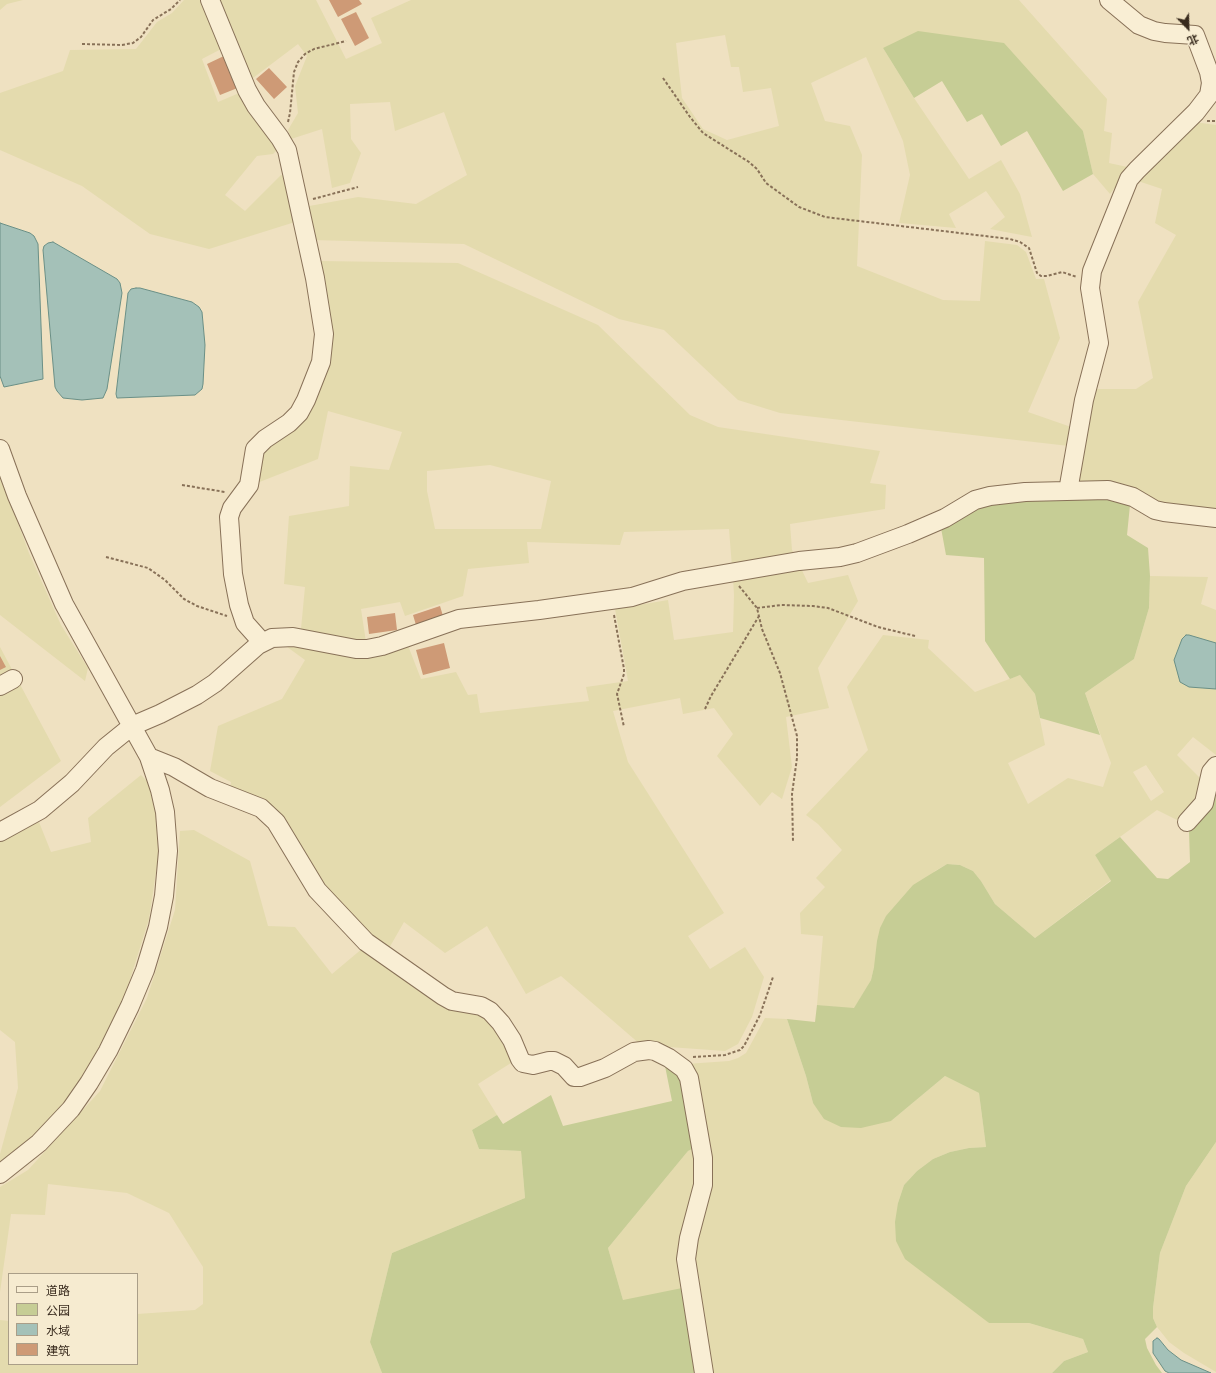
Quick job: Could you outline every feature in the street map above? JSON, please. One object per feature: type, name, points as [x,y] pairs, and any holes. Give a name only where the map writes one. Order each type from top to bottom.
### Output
[{"type":"street","points":[[210,0],[256,106],[287,150],[316,278],[324,334],[321,362],[306,400],[299,413],[289,423],[265,439],[255,449],[249,485],[232,508],[229,517],[233,574],[239,604],[245,623],[262,642]]},
{"type":"street","points":[[1068,491],[1084,400],[1099,343],[1090,288],[1092,271],[1129,179],[1196,112],[1208,94],[1211,83],[1209,72],[1195,35],[1165,33],[1154,31],[1139,25],[1109,0]]},
{"type":"street","points":[[0,449],[41,555],[64,604],[149,757],[160,790],[165,812],[168,851],[164,896],[158,927],[145,970],[120,1028],[86,1088],[71,1109],[39,1143],[0,1174]]},
{"type":"street","points":[[0,832],[40,810],[72,783],[106,747],[132,726],[160,714],[197,695],[215,683],[262,642],[272,638],[293,637],[367,650],[459,619],[632,597],[683,582],[799,561],[840,557],[857,553],[908,534],[945,518],[975,500],[990,496],[1025,492],[1108,490],[1133,497],[1155,510],[1216,518]]},
{"type":"street","points":[[149,757],[174,767],[210,788],[261,808],[276,822],[317,890],[366,942],[443,996],[452,1001],[481,1006],[490,1011],[500,1022],[512,1040],[523,1063],[533,1065],[554,1061],[564,1066],[574,1077],[580,1077],[605,1068],[634,1052],[650,1050],[669,1058],[684,1068],[689,1078],[703,1158],[703,1185],[689,1238],[686,1259],[704,1373]]},
{"type":"street","points":[[1187,822],[1204,803],[1211,772],[1216,766]]},
{"type":"path","points":[[82,44],[122,45],[133,43],[142,37],[153,20],[171,9],[180,0]]},
{"type":"path","points":[[280,138],[286,128],[290,113],[294,72],[298,62],[305,54],[314,49],[346,40]]},
{"type":"path","points":[[663,78],[690,117],[704,134],[749,162],[757,169],[766,183],[799,207],[825,217],[999,237],[1020,242],[1028,248],[1037,273],[1042,276],[1047,276],[1062,272],[1068,273],[1077,276],[1090,288]]},
{"type":"path","points":[[298,203],[333,195],[358,187]]},
{"type":"path","points":[[182,485],[242,494]]},
{"type":"path","points":[[106,556],[148,568],[165,580],[184,598],[198,606],[245,623]]},
{"type":"path","points":[[727,574],[757,608],[762,630],[780,673],[797,736],[797,758],[792,794],[793,842]]},
{"type":"path","points":[[611,600],[624,668],[624,674],[617,694],[624,727]]},
{"type":"path","points":[[757,608],[781,605],[828,608],[878,627],[915,636]]},
{"type":"path","points":[[705,709],[711,696],[759,616]]},
{"type":"path","points":[[669,1058],[725,1055],[740,1050],[744,1046],[760,1015],[773,977]]},
{"type":"shaded area","points":[[0,0],[23,0],[7,4],[0,10]]},
{"type":"shaded area","points":[[184,0],[204,0],[225,47],[202,59],[218,102],[244,91],[279,148],[273,154],[257,156],[225,195],[245,211],[281,175],[289,178],[295,222],[209,249],[150,234],[82,186],[0,150],[0,93],[63,71],[70,50],[136,49],[157,22],[172,13]]},
{"type":"shaded area","points":[[216,0],[316,0],[346,59],[382,43],[371,18],[411,0],[1019,0],[1107,99],[1104,131],[1112,133],[1109,163],[1132,168],[1110,194],[1093,174],[1083,131],[883,48],[914,98],[969,179],[1001,160],[1020,194],[1032,237],[990,229],[1005,217],[986,191],[949,214],[956,228],[899,223],[910,175],[903,141],[866,57],[811,83],[825,121],[850,126],[862,155],[857,266],[943,300],[980,301],[985,241],[1017,245],[1026,252],[1036,279],[1044,279],[1060,338],[1028,412],[1074,428],[1069,446],[780,413],[738,400],[664,330],[619,319],[464,244],[312,240],[304,207],[358,197],[416,204],[467,175],[444,112],[395,131],[390,102],[350,104],[351,139],[361,153],[350,183],[332,188],[322,129],[291,139],[288,130],[298,113],[295,86],[307,56],[298,44],[249,81]],"holes":[[[725,35],[731,67],[739,67],[743,92],[771,88],[779,126],[727,140],[703,129],[682,98],[676,43]]]},
{"type":"shaded area","points":[[1194,122],[1216,125],[1216,510],[1170,505],[1074,483],[1095,389],[1136,389],[1153,378],[1138,302],[1176,235],[1155,223],[1162,189],[1135,180]]},
{"type":"shaded area","points":[[319,261],[458,263],[598,325],[690,415],[718,427],[880,451],[870,483],[886,485],[885,509],[790,524],[792,550],[795,555],[732,567],[729,529],[624,532],[620,545],[527,542],[529,563],[468,569],[463,596],[405,616],[400,602],[361,609],[366,642],[338,641],[301,629],[305,587],[284,584],[289,516],[349,506],[350,466],[389,470],[402,432],[328,411],[318,459],[257,483],[257,452],[326,370]],"holes":[[[490,465],[551,481],[541,529],[435,529],[427,491],[427,471]]]},
{"type":"shaded area","points":[[0,474],[29,553],[61,625],[88,668],[85,681],[0,615]]},
{"type":"shaded area","points":[[799,564],[808,583],[848,575],[858,601],[818,668],[829,708],[786,717],[792,767],[782,799],[772,792],[760,806],[717,756],[733,734],[714,708],[683,714],[680,698],[613,711],[628,762],[724,913],[688,936],[710,969],[745,947],[764,977],[752,1017],[738,1044],[725,1051],[641,1045],[561,976],[526,994],[487,926],[445,953],[404,922],[388,950],[370,940],[325,893],[284,828],[230,790],[231,782],[210,771],[218,726],[282,699],[305,660],[283,644],[407,643],[421,679],[456,672],[468,695],[477,694],[480,713],[589,701],[586,687],[628,681],[615,609],[668,600],[674,640],[733,632],[733,578]]},
{"type":"shaded area","points":[[1150,576],[1208,577],[1201,604],[1216,610],[1216,755],[1193,737],[1177,755],[1202,780],[1194,804],[1179,821],[1157,810],[1095,855],[1111,880],[1035,938],[995,904],[973,871],[960,865],[947,864],[935,871],[874,967],[871,980],[854,1009],[817,1005],[823,936],[801,934],[800,913],[825,887],[816,878],[842,850],[818,824],[806,815],[868,750],[847,687],[883,635],[929,640],[928,648],[975,692],[1020,675],[1035,694],[1045,745],[1008,763],[1028,804],[1068,778],[1103,787],[1111,763],[1085,693],[1134,659],[1149,608]],"holes":[[[1146,765],[1164,792],[1151,801],[1133,772]]]},
{"type":"shaded area","points":[[0,647],[61,761],[0,807]]},
{"type":"shaded area","points":[[141,775],[149,783],[158,826],[159,852],[149,919],[124,999],[96,1062],[48,1124],[0,1164],[0,1154],[18,1088],[15,1042],[0,1030],[0,836],[39,822],[51,852],[91,842],[88,818]]},
{"type":"shaded area","points":[[194,830],[250,861],[268,926],[295,927],[332,974],[363,948],[439,1004],[473,1010],[487,1015],[514,1061],[478,1084],[497,1115],[472,1130],[479,1149],[521,1151],[525,1198],[392,1253],[370,1342],[382,1373],[0,1373],[0,1320],[8,1321],[8,1365],[138,1365],[138,1314],[195,1310],[203,1304],[203,1267],[169,1213],[127,1193],[48,1184],[45,1215],[11,1214],[0,1292],[0,1187],[28,1170],[100,1091],[147,998],[175,910],[180,831]]},
{"type":"shaded area","points":[[765,1018],[787,1019],[806,1076],[813,1103],[891,1121],[945,1076],[979,1093],[986,1147],[969,1148],[950,1152],[933,1159],[917,1171],[904,1185],[898,1203],[989,1323],[1029,1323],[1083,1339],[1088,1352],[1064,1361],[1052,1373],[712,1373],[623,1300],[608,1248],[688,1151],[702,1143],[686,1064],[729,1061],[738,1058],[746,1053]]},
{"type":"shaded area","points":[[1216,1142],[1216,1372],[1184,1353],[1169,1342],[1157,1327],[1153,1318],[1153,1308],[1160,1253],[1186,1186]]},
{"type":"green space","points":[[918,31],[1004,43],[1083,131],[1093,174],[1063,191],[1027,131],[1001,146],[982,114],[967,122],[942,81],[914,98],[883,48]]},
{"type":"green space","points":[[1097,495],[1130,505],[1127,535],[1148,548],[1150,576],[1149,608],[1134,659],[1085,693],[1100,735],[1040,718],[1035,694],[1020,675],[1010,679],[985,641],[984,558],[946,555],[941,528],[963,514],[996,501]]},
{"type":"green space","points":[[1216,789],[1216,1142],[1186,1186],[1160,1253],[1153,1308],[1153,1318],[1157,1327],[1145,1339],[1147,1348],[1162,1373],[1052,1373],[1064,1361],[1088,1352],[1083,1339],[1029,1323],[989,1323],[905,1259],[896,1241],[895,1222],[898,1203],[904,1185],[917,1171],[933,1159],[950,1152],[969,1148],[986,1147],[979,1093],[945,1076],[891,1121],[861,1128],[841,1127],[824,1119],[813,1103],[806,1076],[787,1019],[815,1022],[817,1005],[854,1008],[871,980],[880,928],[886,916],[913,885],[947,864],[960,865],[973,871],[995,904],[1035,938],[1111,881],[1095,855],[1120,837],[1157,878],[1168,879],[1190,862],[1189,831],[1200,820]]},
{"type":"green space","points":[[665,1066],[678,1071],[696,1147],[688,1151],[608,1248],[623,1300],[697,1285],[712,1373],[382,1373],[370,1342],[392,1253],[525,1198],[521,1151],[479,1149],[472,1130],[497,1115],[503,1124],[551,1095],[563,1126],[672,1101]]},
{"type":"water","points":[[0,223],[30,233],[34,236],[38,244],[43,379],[4,387],[0,376]]},
{"type":"water","points":[[53,242],[117,279],[120,283],[122,293],[107,389],[103,398],[82,400],[63,398],[55,387],[43,250],[44,246]]},
{"type":"water","points":[[136,288],[192,302],[199,307],[202,312],[205,345],[203,384],[202,389],[195,395],[117,398],[116,394],[128,293],[131,289]]},
{"type":"water","points":[[1186,635],[1216,643],[1216,689],[1189,687],[1180,682],[1174,660],[1182,639]]},
{"type":"water","points":[[1157,1338],[1168,1350],[1181,1360],[1211,1373],[1169,1373],[1165,1371],[1153,1353],[1153,1341]]},
{"type":"building","points":[[329,0],[359,0],[362,4],[338,17]]},
{"type":"building","points":[[356,12],[369,38],[355,46],[341,19]]},
{"type":"building","points":[[226,55],[240,87],[220,95],[207,64]]},
{"type":"building","points":[[269,68],[287,87],[274,99],[256,79]]},
{"type":"building","points":[[440,606],[443,616],[416,625],[413,615]]},
{"type":"building","points":[[395,613],[397,630],[369,634],[367,617]]},
{"type":"building","points":[[444,643],[450,668],[423,675],[416,650]]},
{"type":"building","points":[[0,656],[6,667],[0,670]]}]
